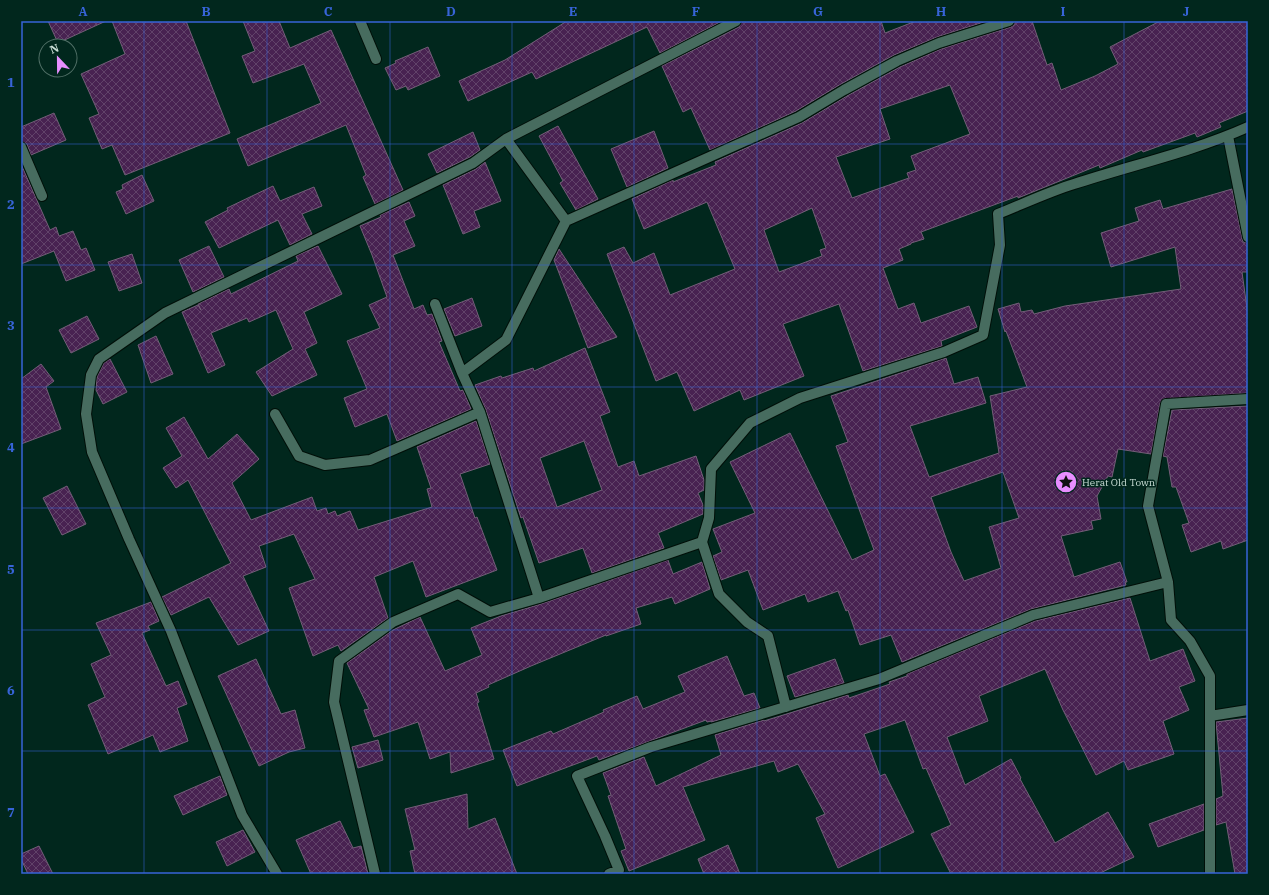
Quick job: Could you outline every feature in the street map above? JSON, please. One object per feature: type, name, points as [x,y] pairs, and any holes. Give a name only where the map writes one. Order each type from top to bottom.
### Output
[{"type":"street","points":[[360,21],[376,59]]},
{"type":"street","points":[[277,874],[242,815],[171,632],[92,452],[86,414],[91,375],[99,359],[165,314],[473,163],[506,139],[736,21]]},
{"type":"street","points":[[462,373],[506,340],[566,221],[799,117],[896,61],[939,43],[1009,21]]},
{"type":"street","points":[[786,707],[768,636],[747,622],[720,594],[702,542],[709,518],[711,469],[750,423],[800,398],[944,352],[982,335],[1000,245],[998,214],[1073,184],[1165,157],[1228,136],[1248,127]]},
{"type":"street","points":[[1228,136],[1248,237]]},
{"type":"street","points":[[506,139],[566,221]]},
{"type":"street","points":[[21,147],[42,196]]},
{"type":"street","points":[[435,304],[462,373],[480,412],[539,598]]},
{"type":"street","points":[[1210,874],[1210,676],[1190,641],[1171,620],[1168,582],[1148,506],[1166,404],[1248,399]]},
{"type":"street","points":[[275,414],[299,456],[325,465],[370,460],[480,412]]},
{"type":"street","points":[[375,874],[334,702],[339,661],[393,622],[458,594],[490,612],[539,598],[702,542]]},
{"type":"street","points":[[609,874],[619,870],[605,836],[576,776],[651,747],[879,679],[1033,615],[1168,582]]},
{"type":"street","points":[[1210,716],[1248,710]]},
{"type":"building","points":[[48,21],[106,21],[69,38],[56,38]]},
{"type":"building","points":[[112,21],[186,21],[230,133],[125,175],[112,145],[102,149],[89,118],[99,114],[81,74],[125,54]]},
{"type":"building","points":[[243,21],[279,21],[290,48],[331,30],[403,190],[375,204],[363,177],[366,175],[346,125],[248,166],[237,139],[321,103],[304,64],[253,83],[242,56],[255,51]]},
{"type":"building","points":[[567,21],[722,21],[660,53],[647,27],[536,79],[532,72],[468,101],[459,81],[505,60]]},
{"type":"building","points":[[742,21],[881,21],[885,33],[916,21],[987,21],[937,37],[894,55],[796,111],[710,150],[691,108],[683,112],[662,66],[739,27]]},
{"type":"building","points":[[1015,21],[1032,21],[1047,65],[1052,63],[1061,90],[1095,76],[1118,64],[1110,47],[1160,21],[1248,21],[1248,111],[1219,123],[1221,127],[1197,137],[1195,133],[1143,152],[1142,150],[1100,168],[1099,165],[1018,198],[1018,196],[921,232],[924,239],[899,249],[903,260],[883,268],[898,309],[914,303],[921,323],[969,306],[977,327],[941,341],[942,346],[863,371],[839,304],[783,324],[804,376],[744,400],[740,390],[694,411],[677,372],[656,381],[607,254],[624,247],[633,263],[654,253],[670,295],[735,269],[707,202],[644,229],[632,199],[673,180],[673,182],[716,165],[715,162],[802,123],[900,67],[941,49],[1014,25]],"holes":[[[950,85],[970,134],[911,156],[916,170],[907,173],[909,178],[852,198],[836,157],[890,139],[880,109]],[[812,208],[826,248],[820,250],[822,256],[779,272],[764,230]]]},
{"type":"building","points":[[428,47],[440,76],[408,90],[406,86],[396,90],[385,68],[396,63],[395,61]]},
{"type":"building","points":[[54,113],[66,140],[31,155],[27,144],[21,141],[21,127]]},
{"type":"building","points":[[558,126],[598,199],[576,210],[560,183],[563,181],[539,136]]},
{"type":"building","points":[[654,131],[668,168],[627,187],[611,149]]},
{"type":"building","points":[[473,132],[480,150],[470,157],[437,173],[428,154]]},
{"type":"building","points":[[485,162],[501,201],[474,211],[480,227],[463,234],[443,185],[476,169]]},
{"type":"building","points":[[21,164],[50,230],[56,227],[59,236],[73,231],[81,250],[86,248],[95,270],[66,281],[54,251],[21,264]]},
{"type":"building","points":[[142,175],[154,201],[126,214],[116,192],[123,189],[122,185]]},
{"type":"building","points":[[273,186],[280,201],[314,187],[322,206],[302,214],[312,234],[290,245],[278,220],[219,248],[205,222],[228,210],[227,208]]},
{"type":"building","points":[[1232,189],[1243,242],[1248,243],[1248,272],[1242,272],[1248,316],[1248,393],[1163,399],[1160,403],[1151,454],[1118,449],[1112,477],[1108,476],[1097,496],[1101,519],[1091,521],[1093,529],[1061,536],[1074,577],[1120,562],[1127,582],[1125,582],[1126,585],[1031,609],[902,662],[891,635],[860,645],[848,610],[846,611],[838,591],[808,602],[805,594],[763,610],[748,570],[721,580],[713,556],[722,552],[713,529],[755,513],[730,462],[790,433],[852,560],[874,550],[836,446],[848,442],[831,396],[946,358],[954,384],[978,377],[986,403],[910,426],[929,477],[999,453],[990,396],[1027,387],[1006,331],[1005,332],[998,309],[1019,303],[1021,312],[1032,310],[1034,314],[1065,306],[1181,289],[1175,247],[1111,267],[1101,233],[1139,221],[1135,208],[1160,200],[1163,209]],"holes":[[[1003,472],[1019,518],[989,527],[1001,568],[964,581],[951,552],[931,497]]]},
{"type":"building","points":[[409,202],[415,216],[404,221],[415,246],[393,255],[414,309],[423,305],[427,315],[432,314],[442,341],[439,342],[460,391],[463,390],[471,409],[397,441],[387,414],[355,427],[344,398],[367,389],[347,341],[380,328],[369,305],[387,297],[360,226]]},
{"type":"building","points":[[209,246],[224,277],[193,292],[179,260]]},
{"type":"building","points":[[318,246],[342,294],[304,312],[317,343],[305,349],[317,375],[272,396],[256,372],[293,349],[276,310],[249,322],[247,318],[211,333],[225,365],[208,373],[182,312],[198,305],[201,310],[198,304],[229,289],[231,294],[298,261],[296,256]]},
{"type":"building","points":[[559,249],[617,337],[588,348],[554,260]]},
{"type":"building","points":[[132,254],[142,283],[119,291],[108,262]]},
{"type":"building","points":[[472,298],[482,326],[455,336],[444,309]]},
{"type":"building","points":[[87,316],[99,339],[71,353],[59,330]]},
{"type":"building","points":[[156,336],[173,374],[151,383],[138,345]]},
{"type":"building","points":[[585,348],[610,412],[600,416],[618,467],[634,461],[639,476],[696,456],[704,480],[704,490],[698,493],[703,505],[703,514],[658,533],[664,548],[592,573],[583,548],[539,563],[523,517],[521,518],[486,410],[475,385],[501,376],[502,378],[533,368],[534,371]],"holes":[[[584,441],[602,490],[557,507],[540,458]]]},
{"type":"building","points":[[110,359],[127,392],[103,404],[96,390],[97,377],[104,363]]},
{"type":"building","points":[[41,364],[54,381],[46,387],[61,429],[21,444],[21,379]]},
{"type":"building","points":[[1248,406],[1248,540],[1223,549],[1221,541],[1191,552],[1182,525],[1189,523],[1176,487],[1172,487],[1167,457],[1163,456],[1172,410]]},
{"type":"building","points":[[184,417],[208,459],[237,434],[259,459],[232,483],[251,520],[312,497],[317,511],[326,508],[328,514],[335,511],[337,516],[350,511],[358,530],[432,507],[427,489],[431,488],[417,447],[476,421],[490,464],[460,474],[475,518],[477,517],[497,570],[426,597],[413,561],[374,577],[388,618],[341,651],[338,645],[313,656],[289,588],[315,579],[294,534],[259,546],[266,567],[243,576],[269,631],[238,645],[209,597],[171,615],[162,597],[231,563],[188,480],[176,488],[163,468],[182,456],[166,428]]},
{"type":"building","points":[[67,486],[86,524],[62,535],[43,498]]},
{"type":"building","points":[[668,560],[673,574],[702,562],[710,589],[675,604],[672,597],[636,608],[641,624],[606,635],[531,666],[488,685],[489,687],[476,693],[479,702],[477,703],[494,759],[451,773],[450,752],[430,759],[418,722],[374,737],[364,710],[369,709],[347,663],[393,630],[420,617],[445,671],[482,655],[471,628],[501,616],[541,604]]},
{"type":"building","points":[[1130,598],[1150,661],[1183,649],[1195,681],[1179,687],[1189,710],[1163,721],[1174,754],[1128,770],[1124,761],[1096,775],[1063,710],[1045,669],[979,696],[988,721],[947,737],[965,785],[1011,759],[1021,778],[1020,779],[1055,843],[1108,812],[1134,857],[1098,874],[951,874],[931,834],[951,825],[926,768],[923,769],[905,720],[864,734],[880,776],[885,774],[914,832],[838,868],[816,818],[825,814],[798,764],[778,772],[774,761],[683,787],[705,840],[629,871],[621,851],[626,849],[608,796],[611,795],[603,773],[644,757],[656,786],[721,755],[715,735],[848,695],[849,698],[890,684],[889,682],[907,676],[907,674],[1035,621]]},
{"type":"building","points":[[151,602],[159,621],[148,626],[150,630],[142,633],[166,686],[178,681],[187,704],[177,708],[188,741],[160,752],[153,735],[108,754],[88,705],[105,697],[91,664],[111,655],[96,623]]},
{"type":"building","points":[[727,656],[744,696],[754,693],[760,708],[711,722],[707,722],[706,720],[599,760],[597,756],[517,786],[503,750],[551,731],[553,734],[604,712],[603,710],[637,696],[643,709],[685,692],[678,676]]},
{"type":"building","points":[[256,659],[281,714],[295,710],[305,748],[289,752],[259,766],[218,676]]},
{"type":"building","points":[[835,659],[844,683],[795,697],[787,676]]},
{"type":"building","points":[[1248,718],[1248,874],[1235,874],[1226,822],[1216,825],[1216,799],[1223,796],[1216,722]]},
{"type":"building","points":[[378,740],[383,760],[358,768],[352,747]]},
{"type":"building","points":[[220,776],[227,795],[183,815],[174,796]]},
{"type":"building","points":[[467,794],[468,829],[495,818],[517,874],[415,874],[410,851],[415,850],[405,809]]},
{"type":"building","points":[[1204,804],[1204,830],[1158,847],[1149,824]]},
{"type":"building","points":[[340,821],[353,848],[361,846],[368,874],[311,874],[296,840]]},
{"type":"building","points":[[243,830],[255,852],[227,866],[216,842]]},
{"type":"building","points":[[728,845],[740,874],[704,874],[698,859]]},
{"type":"building","points":[[39,846],[53,874],[28,874],[21,859],[21,854]]},
{"type":"place","name":"Herat Old Town","points":[[1066,482]]}]
